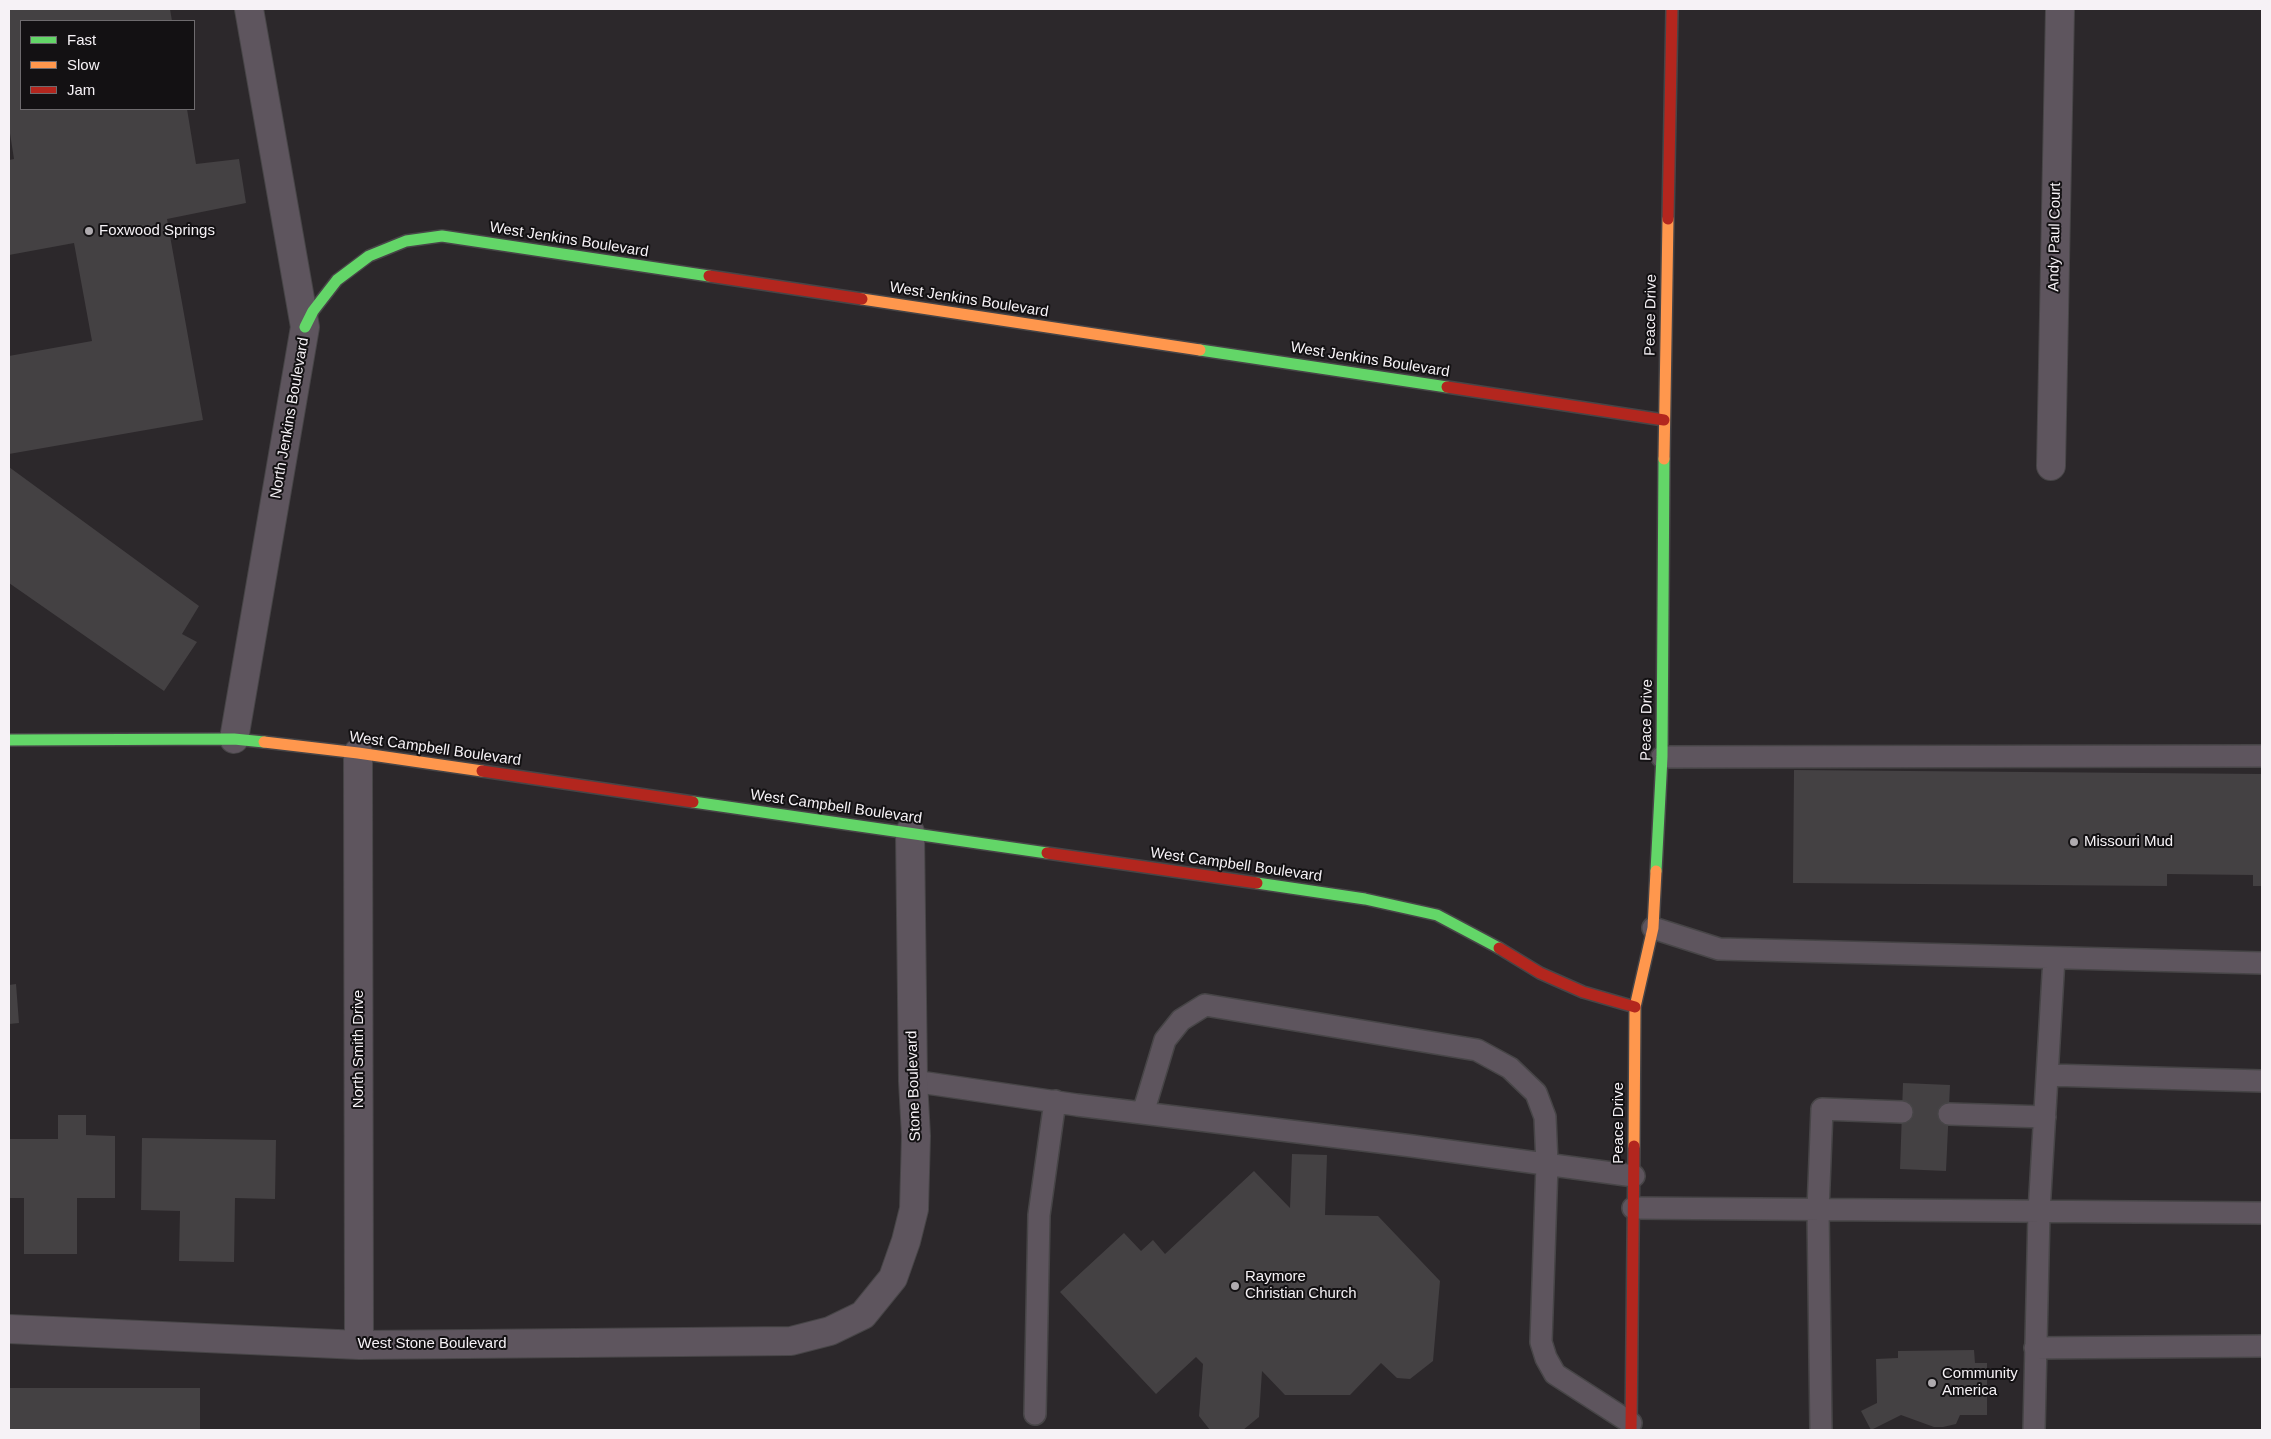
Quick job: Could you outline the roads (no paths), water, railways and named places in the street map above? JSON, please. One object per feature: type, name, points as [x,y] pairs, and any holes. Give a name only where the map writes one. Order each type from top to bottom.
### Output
[{"type":"street","name":"North Jenkins Boulevard","points":[[234,739],[305,327],[249,9]]},
{"type":"street","name":"Peace Drive","points":[[1631,1426],[1635,1007],[1653,928],[1662,757],[1664,420],[1672,9]]},
{"type":"street","name":"Andy Paul Court","points":[[2051,466],[2060,9]]},
{"type":"street","name":"West Jenkins Boulevard","points":[[305,327],[313,311],[337,280],[369,256],[406,241],[442,236],[1664,420]]},
{"type":"street","name":"West Campbell Boulevard","points":[[9,740],[234,739],[358,753],[1365,899],[1437,915],[1489,942],[1540,973],[1583,992],[1635,1007]]},
{"type":"street","name":"North Smith Drive","points":[[358,753],[359,1345]]},
{"type":"street","name":"Stone Boulevard","points":[[852,1320],[863,1315],[893,1278],[906,1241],[914,1209],[916,1176],[910,832]]},
{"type":"street","name":"West Stone Boulevard","points":[[9,1329],[359,1345],[791,1341],[830,1331],[852,1320]]},
{"type":"lane","points":[[1662,757],[2262,756]]},
{"type":"lane","points":[[1653,928],[1719,949],[2262,963]]},
{"type":"lane","points":[[2034,1430],[2034,1348],[2039,1212],[2054,958]]},
{"type":"lane","points":[[1143,1113],[1164,1040],[1182,1020],[1205,1005],[1477,1050],[1510,1068],[1536,1093],[1545,1117],[1547,1164],[1541,1342],[1546,1358],[1555,1374],[1631,1426]]},
{"type":"lane","points":[[2048,1075],[2262,1081]]},
{"type":"lane","points":[[913,1081],[1055,1102],[1634,1176]]},
{"type":"lane","points":[[1035,1414],[1039,1215],[1055,1102]]},
{"type":"lane","points":[[1821,1430],[1818,1210],[1822,1109],[1902,1112]]},
{"type":"lane","points":[[1949,1114],[2045,1118]]},
{"type":"lane","points":[[1633,1208],[2262,1213]]},
{"type":"lane","points":[[2034,1348],[2262,1346]]},
{"type":"place","name":"Foxwood Springs","points":[[89,231]]},
{"type":"place","name":"Missouri Mud","points":[[2074,842]]},
{"type":"place","name":"Raymore Christian Church","points":[[1235,1286]]},
{"type":"place","name":"Community America","points":[[1932,1383]]}]
